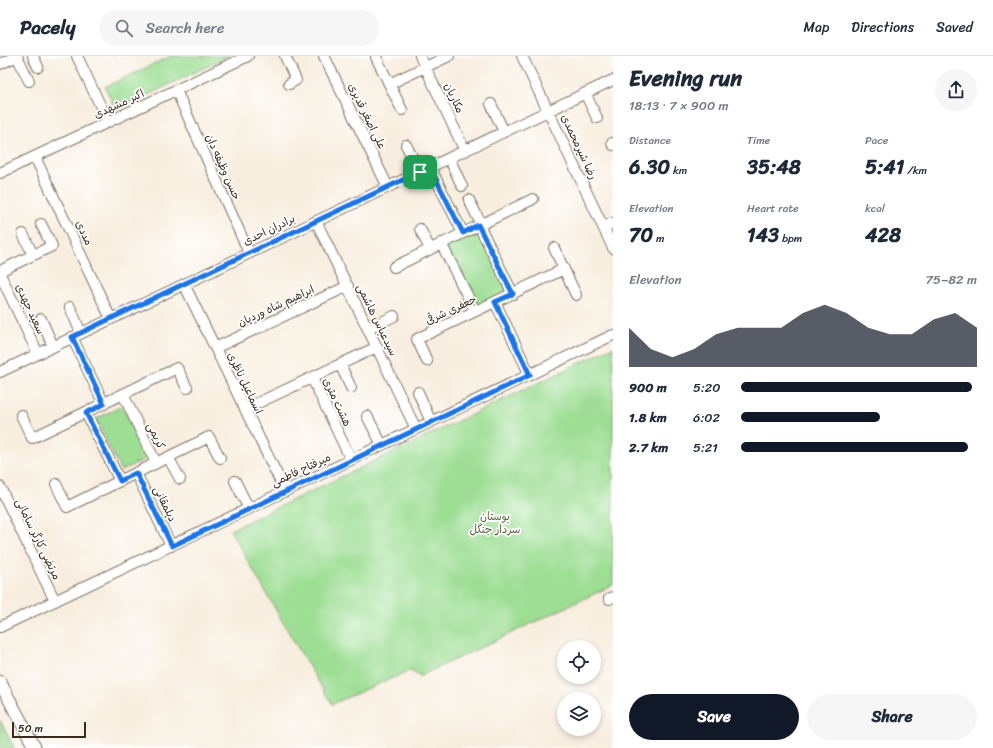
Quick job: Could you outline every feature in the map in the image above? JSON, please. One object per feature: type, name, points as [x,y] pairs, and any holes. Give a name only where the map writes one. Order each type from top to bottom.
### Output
[{"type":"main road","points":[[0,682],[35,748]]},
{"type":"street","points":[[0,64],[17,56],[29,81]]},
{"type":"street","points":[[33,56],[38,67]]},
{"type":"street","points":[[77,56],[108,122]]},
{"type":"street","points":[[285,56],[296,80]]},
{"type":"street","name":"علی اصغر قدیری","points":[[324,56],[388,187]]},
{"type":"street","points":[[376,56],[402,110]]},
{"type":"street","name":"مکاریان","points":[[420,56],[465,151]]},
{"type":"street","points":[[389,84],[449,56]]},
{"type":"street","name":"رضا شیرمحمدی","points":[[522,56],[613,248]]},
{"type":"street","name":"اکبر مشهدی","points":[[0,173],[176,90],[242,57]]},
{"type":"street","name":"برادران احدی","points":[[0,372],[613,80]]},
{"type":"street","name":"حسن وظیفه دان","points":[[176,90],[249,253]]},
{"type":"street","points":[[585,93],[597,118]]},
{"type":"street","points":[[491,104],[504,132]]},
{"type":"street","points":[[406,145],[420,172]]},
{"type":"street","name":"مددی","points":[[35,157],[111,319]]},
{"type":"street","points":[[449,158],[462,186]]},
{"type":"street","points":[[430,167],[463,233]]},
{"type":"street","points":[[394,267],[533,199]]},
{"type":"street","points":[[469,200],[513,294]]},
{"type":"street","name":"سیدعباس هاشمی","points":[[316,221],[416,429]]},
{"type":"street","points":[[603,227],[613,223]]},
{"type":"street","points":[[0,271],[52,246],[41,224]]},
{"type":"street","points":[[420,229],[430,249]]},
{"type":"street","points":[[23,234],[33,255]]},
{"type":"street","points":[[441,243],[475,312]]},
{"type":"street","points":[[554,248],[576,295]]},
{"type":"street","name":"جعفری شرقی","points":[[427,361],[417,339],[564,270]]},
{"type":"street","name":"سعید جهدی","points":[[0,274],[38,354]]},
{"type":"street","name":"اسماعیل ناظری","points":[[184,284],[285,491]]},
{"type":"street","name":"ابراهیم شاه وردیان","points":[[215,348],[348,286]]},
{"type":"street","points":[[495,302],[530,375]]},
{"type":"street","points":[[70,307],[77,335],[104,404]]},
{"type":"street","points":[[368,329],[394,316]]},
{"type":"street","points":[[41,319],[53,346]]},
{"type":"street","name":"میرفتاح فاطمی","points":[[0,627],[613,335]]},
{"type":"street","points":[[312,378],[377,347]]},
{"type":"street","points":[[340,364],[351,388]]},
{"type":"street","points":[[21,415],[32,438],[177,368],[187,388]]},
{"type":"street","name":"هشت متری","points":[[245,409],[312,378],[351,460]]},
{"type":"street","points":[[418,392],[431,422]]},
{"type":"street","name":"کریمی","points":[[56,484],[66,507],[156,463],[123,394]]},
{"type":"street","points":[[86,413],[120,481]]},
{"type":"street","points":[[367,416],[382,445]]},
{"type":"street","points":[[156,463],[209,437],[220,458]]},
{"type":"street","points":[[168,457],[180,479]]},
{"type":"street","name":"دیلمقانی","points":[[136,473],[172,546]]},
{"type":"street","points":[[235,481],[249,509]]},
{"type":"street","name":"مرتضی کارگر سامانی","points":[[0,487],[55,601]]},
{"type":"green space","points":[[171,56],[229,56],[116,110],[105,87]]},
{"type":"green space","points":[[477,226],[508,291],[473,308],[442,242]]},
{"type":"green space","name":"بوستان سردار جنگل","points":[[613,347],[613,585],[420,676],[411,670],[332,704],[296,645],[230,530]]},
{"type":"green space","points":[[122,406],[147,458],[121,471],[96,419]]},
{"type":"green space","points":[[0,720],[14,748],[0,748]]},
{"type":"route","points":[[430,167],[463,233],[478,225],[513,294],[495,302],[530,375],[172,546],[136,473],[120,481],[86,413],[104,404],[72,337],[420,172],[430,167]]}]
